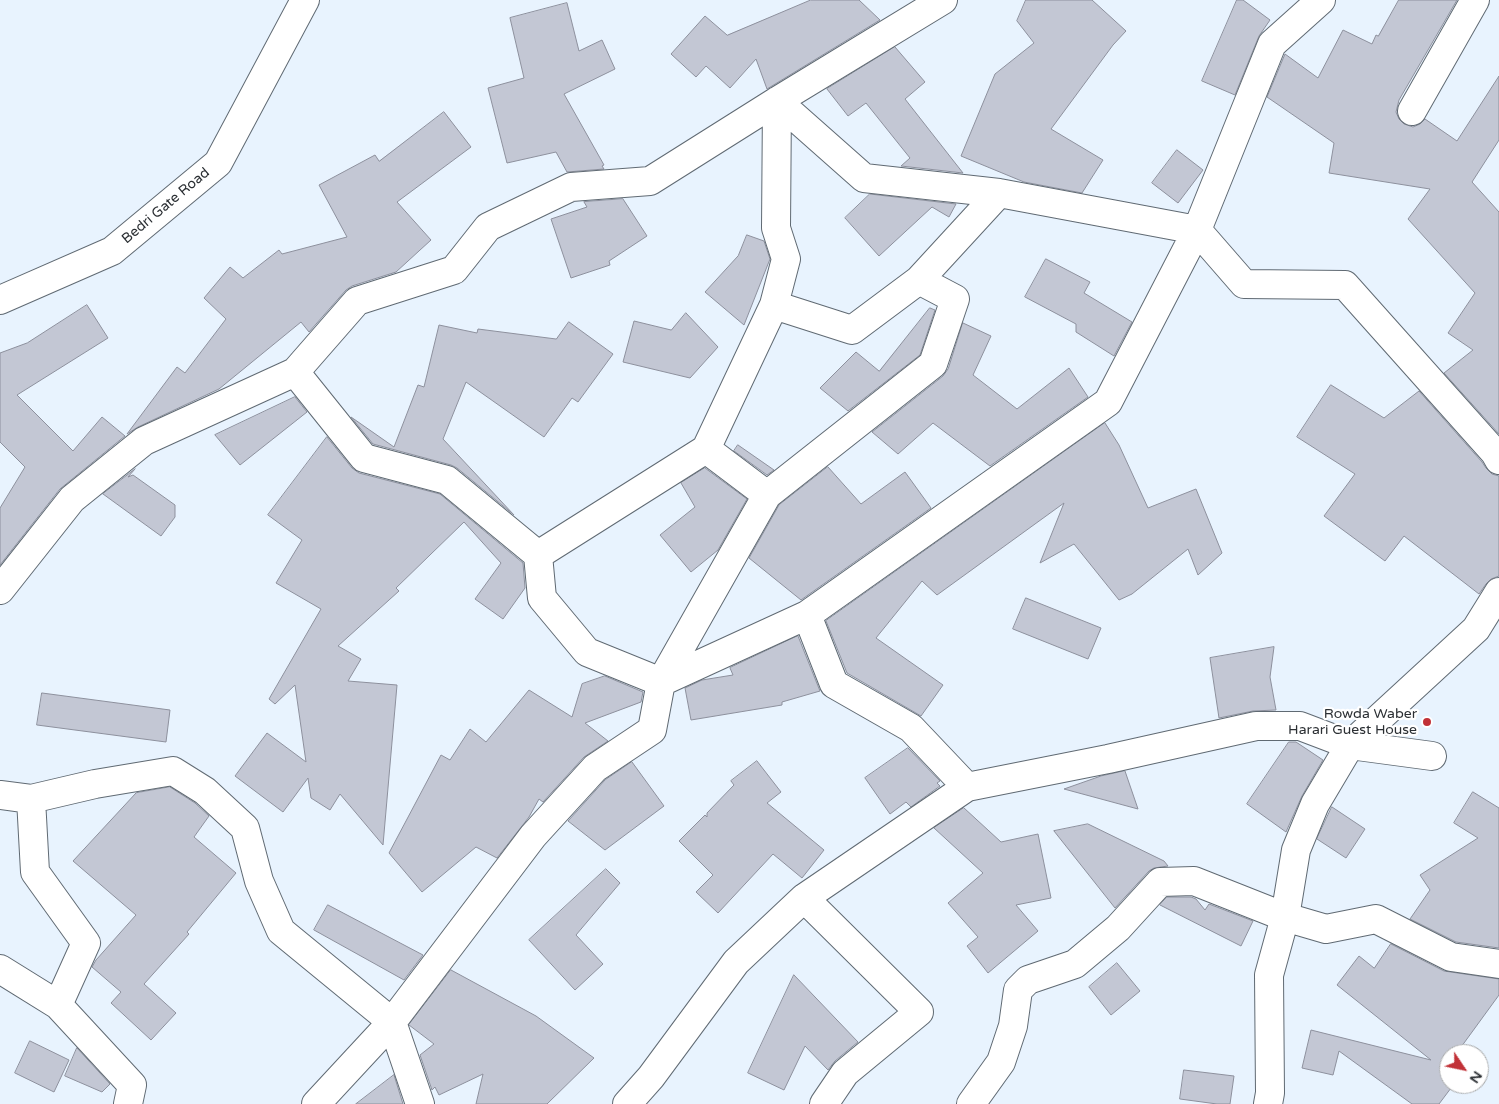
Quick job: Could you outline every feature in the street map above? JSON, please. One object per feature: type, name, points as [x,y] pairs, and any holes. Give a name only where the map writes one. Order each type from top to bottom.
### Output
[{"type":"street","name":"Bedri Gate Road","points":[[0,300],[112,251],[218,163],[305,0]]},
{"type":"street","points":[[0,590],[72,499],[144,440],[296,372],[357,301],[454,270],[488,227],[571,187],[650,181],[943,0]]},
{"type":"street","points":[[296,372],[364,458],[447,480],[538,555],[542,598],[586,652],[661,682],[807,615],[1108,402],[1197,230],[1272,44],[1321,0]]},
{"type":"street","points":[[1412,111],[1475,0]]},
{"type":"street","points":[[777,101],[864,178],[999,193],[1197,230],[1244,284],[1345,285],[1499,460]]},
{"type":"street","points":[[538,555],[706,450],[774,305],[786,259],[776,228],[777,101]]},
{"type":"street","points":[[774,305],[852,330],[920,280],[999,193]]},
{"type":"street","points":[[316,1104],[392,1022],[533,836],[595,768],[652,730],[661,682],[767,495],[933,364],[954,299],[920,280]]},
{"type":"street","points":[[706,450],[767,495]]},
{"type":"street","points":[[1268,1104],[1270,1093],[1269,975],[1285,917],[1296,850],[1315,804],[1350,745],[1476,629],[1499,592]]},
{"type":"street","points":[[807,615],[834,684],[911,728],[966,787]]},
{"type":"street","points":[[627,1104],[651,1077],[736,962],[804,898],[966,787],[1098,761],[1256,726],[1300,726],[1350,745],[1432,756]]},
{"type":"street","points":[[0,795],[31,799],[95,784],[173,771],[205,791],[246,828],[259,881],[281,931],[392,1022],[420,1104]]},
{"type":"street","points":[[31,799],[35,872],[86,943],[58,1005]]},
{"type":"street","points":[[971,1104],[1001,1062],[1013,1026],[1018,990],[1028,980],[1076,964],[1118,928],[1160,882],[1194,881],[1285,917],[1326,929],[1376,919],[1451,957],[1499,964]]},
{"type":"street","points":[[804,898],[919,1012],[844,1073],[824,1104]]},
{"type":"street","points":[[0,969],[58,1005],[132,1085],[128,1104]]},
{"type":"building","points":[[811,0],[859,0],[880,20],[767,89],[756,59],[730,88],[706,66],[696,77],[671,54],[705,16],[727,35]]},
{"type":"building","points":[[1026,0],[1092,0],[1126,31],[1113,45],[1051,129],[1103,160],[1082,193],[1024,182],[961,156],[995,74],[1034,43],[1017,21]]},
{"type":"building","points":[[1237,0],[1243,0],[1270,20],[1259,36],[1235,95],[1202,81]]},
{"type":"building","points":[[1399,0],[1457,0],[1399,100],[1396,112],[1404,124],[1413,127],[1425,119],[1457,141],[1499,76],[1499,140],[1472,182],[1499,212],[1499,434],[1444,373],[1473,350],[1448,333],[1475,293],[1408,219],[1430,189],[1329,173],[1334,143],[1267,97],[1285,54],[1318,78],[1343,30],[1372,44]]},
{"type":"building","points":[[567,3],[579,51],[602,40],[615,69],[564,94],[604,165],[602,166],[604,169],[567,172],[556,152],[507,163],[488,88],[524,78],[510,18]]},
{"type":"building","points":[[895,47],[925,82],[905,99],[963,173],[901,166],[910,158],[866,103],[848,116],[827,89]]},
{"type":"building","points":[[444,112],[471,147],[397,202],[431,240],[396,272],[352,286],[346,290],[309,332],[301,322],[219,389],[127,434],[177,367],[185,373],[226,319],[204,298],[230,267],[243,278],[279,250],[282,254],[347,237],[319,185],[375,155],[379,161]]},
{"type":"building","points":[[1177,150],[1203,170],[1178,203],[1152,183]]},
{"type":"building","points":[[870,194],[956,204],[949,217],[932,207],[879,256],[845,218]]},
{"type":"building","points":[[623,199],[647,236],[609,261],[610,265],[571,278],[551,219],[587,207],[584,202]]},
{"type":"building","points":[[747,235],[764,241],[770,259],[744,325],[705,292],[738,256]]},
{"type":"building","points":[[1046,259],[1090,282],[1084,293],[1132,322],[1114,356],[1076,332],[1076,324],[1025,297]]},
{"type":"building","points":[[87,305],[108,338],[17,395],[73,451],[102,417],[125,436],[60,489],[0,565],[0,508],[25,467],[0,442],[0,353],[27,343]]},
{"type":"building","points":[[930,308],[935,310],[920,355],[848,411],[820,388],[856,352],[879,371]]},
{"type":"building","points":[[686,313],[718,347],[690,378],[623,362],[634,321],[671,330]]},
{"type":"building","points":[[569,322],[613,354],[578,402],[572,398],[544,437],[466,382],[443,439],[514,515],[457,468],[373,444],[351,417],[394,447],[418,385],[424,387],[439,325],[477,333],[478,329],[556,339]]},
{"type":"building","points":[[963,323],[991,336],[973,375],[1017,409],[1069,368],[1088,397],[990,466],[933,423],[898,454],[872,432],[943,376],[948,369]]},
{"type":"building","points":[[1331,385],[1384,418],[1419,391],[1486,468],[1492,474],[1499,476],[1499,576],[1491,579],[1479,594],[1404,536],[1385,561],[1324,516],[1355,474],[1297,437]]},
{"type":"building","points":[[295,397],[307,412],[240,465],[215,435]]},
{"type":"building","points":[[1105,423],[1119,445],[1148,508],[1196,489],[1222,553],[1198,575],[1188,549],[1132,594],[1119,600],[1074,544],[1040,563],[1064,503],[937,595],[922,581],[876,638],[943,685],[921,716],[847,673],[826,621]]},
{"type":"building","points":[[327,437],[352,468],[359,473],[440,494],[523,563],[525,588],[503,619],[475,599],[501,563],[464,522],[396,588],[399,591],[338,646],[361,659],[348,681],[397,685],[383,845],[340,794],[330,810],[311,798],[308,778],[283,812],[235,776],[267,733],[306,762],[295,685],[275,704],[269,699],[321,609],[276,583],[302,540],[268,515]]},
{"type":"building","points":[[738,445],[774,470],[767,475],[734,451]]},
{"type":"building","points":[[828,467],[861,504],[905,472],[931,508],[801,600],[749,558],[779,505]]},
{"type":"building","points":[[705,468],[747,499],[718,550],[691,572],[660,535],[695,507],[681,483]]},
{"type":"building","points":[[135,469],[128,477],[133,475],[175,505],[175,517],[161,536],[103,494]]},
{"type":"building","points":[[1026,598],[1101,628],[1088,659],[1013,629]]},
{"type":"building","points":[[798,636],[820,691],[782,702],[782,705],[691,720],[685,688],[702,680],[733,675],[730,668]]},
{"type":"building","points":[[1274,647],[1270,677],[1276,710],[1253,711],[1219,718],[1210,658]]},
{"type":"building","points":[[605,676],[643,692],[641,702],[585,723],[608,741],[584,757],[543,802],[539,799],[529,817],[497,858],[476,847],[422,892],[389,853],[441,755],[450,760],[470,729],[486,742],[529,690],[572,717],[582,684]]},
{"type":"building","points":[[42,693],[170,710],[166,742],[37,725]]},
{"type":"building","points":[[1289,742],[1296,742],[1323,760],[1302,796],[1286,832],[1247,804]]},
{"type":"building","points":[[908,748],[940,781],[937,783],[940,786],[911,807],[906,802],[890,814],[865,778]]},
{"type":"building","points":[[757,761],[781,792],[767,803],[824,850],[802,878],[773,854],[718,913],[696,892],[713,875],[679,841],[705,815],[707,817],[707,813],[734,785],[731,781]]},
{"type":"building","points":[[632,762],[664,806],[605,850],[568,821],[605,780]]},
{"type":"building","points":[[1125,771],[1138,809],[1064,789],[1101,776]]},
{"type":"building","points":[[170,787],[195,803],[209,816],[194,837],[236,873],[187,932],[189,934],[144,984],[176,1013],[151,1040],[111,1003],[121,992],[92,967],[136,915],[73,861],[136,793]]},
{"type":"building","points":[[1473,792],[1499,808],[1499,948],[1456,942],[1410,919],[1430,890],[1420,875],[1478,838],[1454,823]]},
{"type":"building","points":[[1332,807],[1365,829],[1346,858],[1317,839]]},
{"type":"building","points":[[964,808],[1001,842],[1038,834],[1051,898],[1016,905],[1038,931],[988,973],[967,946],[978,937],[948,903],[983,873],[934,828]]},
{"type":"building","points":[[1088,824],[1164,861],[1168,866],[1154,868],[1149,871],[1115,908],[1054,831]]},
{"type":"building","points":[[606,869],[620,883],[576,935],[603,964],[575,990],[529,940]]},
{"type":"building","points":[[1167,897],[1191,897],[1196,899],[1205,910],[1209,904],[1253,921],[1241,946],[1160,905]]},
{"type":"building","points":[[328,905],[423,955],[404,980],[314,930]]},
{"type":"building","points":[[1391,944],[1444,971],[1499,979],[1499,995],[1463,1044],[1439,1044],[1439,1094],[1446,1094],[1439,1104],[1412,1104],[1339,1051],[1333,1075],[1302,1068],[1311,1030],[1431,1060],[1337,985],[1359,956],[1374,968]]},
{"type":"building","points":[[1117,963],[1140,991],[1111,1015],[1089,987]]},
{"type":"building","points":[[451,970],[536,1016],[594,1058],[547,1104],[476,1104],[483,1074],[439,1095],[435,1087],[432,1090],[420,1055],[434,1044],[409,1025]]},
{"type":"building","points":[[794,975],[858,1042],[835,1061],[828,1070],[805,1046],[784,1090],[748,1073]]},
{"type":"building","points":[[30,1041],[69,1060],[54,1092],[15,1073]]},
{"type":"building","points":[[77,1048],[110,1084],[102,1092],[65,1076]]},
{"type":"building","points":[[1184,1070],[1234,1076],[1230,1104],[1180,1099]]},
{"type":"building","points":[[394,1075],[403,1104],[356,1104]]},
{"type":"place","name":"Rowda Waber Harari Guest House","points":[[1427,722]]}]
